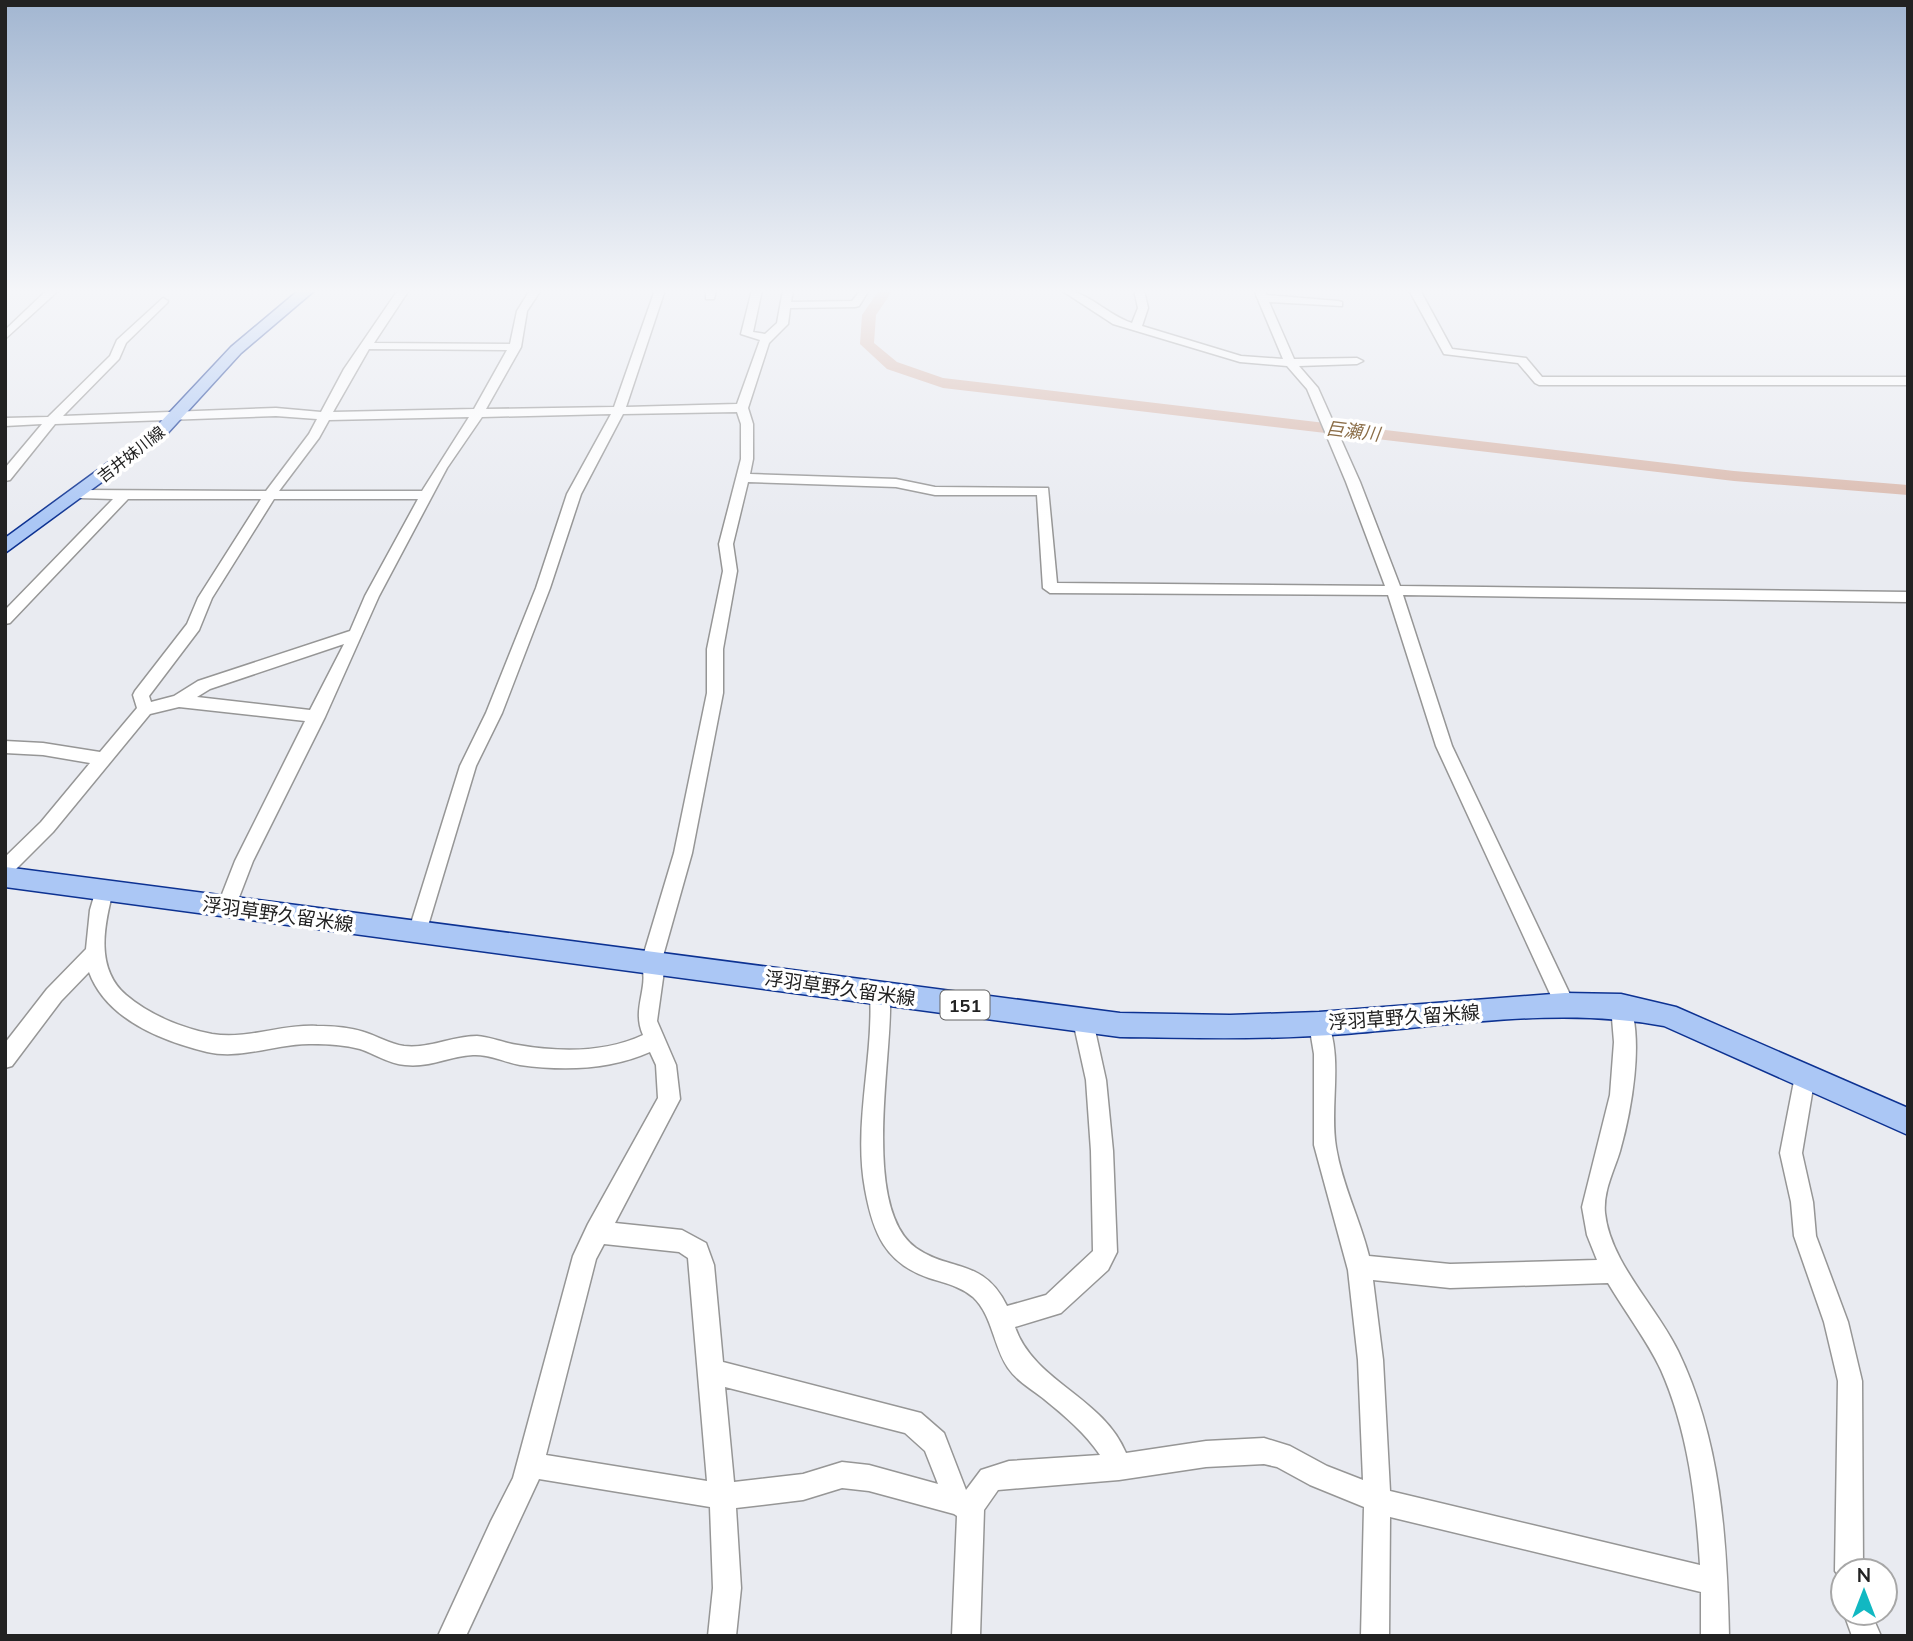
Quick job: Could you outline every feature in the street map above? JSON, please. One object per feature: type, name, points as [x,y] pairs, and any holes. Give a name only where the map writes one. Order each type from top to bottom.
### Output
[{"type":"main road","name":"吉井妹川線","points":[[5,548],[130,457],[178,415],[221,367]]},
{"type":"main road","name":"浮羽草野久留米線","points":[[5,877],[1083,1021],[1217,1027],[1319,1024],[1565,1005],[1621,1006],[1667,1015],[1908,1122]]},
{"type":"street","points":[[5,477],[51,421],[106,367]]},
{"type":"street","points":[[145,709],[141,695],[194,626],[205,598],[270,495],[326,416],[352,367]]},
{"type":"street","points":[[226,906],[244,861],[317,717],[372,596],[446,459],[478,413],[504,367]]},
{"type":"street","points":[[416,933],[468,766],[494,713],[543,588],[574,494],[619,410],[632,367]]},
{"type":"street","points":[[452,1636],[500,1530],[525,1483],[579,1277],[596,1232],[669,1099],[666,1065],[647,1021],[654,971],[651,963],[683,853],[713,705],[715,649],[730,572],[726,544],[743,478],[748,436],[741,408],[756,367]]},
{"type":"street","points":[[1293,367],[1312,388],[1335,441],[1395,593],[1454,769],[1565,1005]]},
{"type":"street","points":[[1527,367],[1539,381],[1908,381]]},
{"type":"street","points":[[5,422],[276,412],[326,416],[741,408]]},
{"type":"street","points":[[743,478],[897,483],[935,491],[1043,491],[1050,588],[1224,587],[1395,593],[1908,597]]},
{"type":"street","points":[[79,494],[428,495]]},
{"type":"street","points":[[5,619],[124,495]]},
{"type":"street","points":[[5,869],[47,827],[145,709],[179,701],[204,685],[356,634]]},
{"type":"street","points":[[179,701],[317,717]]},
{"type":"street","points":[[5,747],[43,749],[103,759]]},
{"type":"street","points":[[104,891],[99,907],[96,951],[98,973],[104,985],[118,999],[159,1027],[186,1037],[223,1045],[294,1035],[352,1038],[406,1057],[484,1046],[521,1055],[601,1058],[623,1054],[654,1040]]},
{"type":"street","points":[[5,1059],[54,995],[96,951]]},
{"type":"street","points":[[880,993],[872,1136],[880,1206],[888,1231],[909,1259],[955,1273],[980,1288],[1002,1319],[1013,1355],[1022,1368],[1053,1391],[1108,1443],[1119,1467]]},
{"type":"street","points":[[1621,1006],[1625,1027],[1624,1077],[1616,1122],[1596,1191],[1594,1213],[1601,1240],[1668,1359],[1696,1434],[1715,1582],[1715,1636]]},
{"type":"street","points":[[1002,1319],[1053,1306],[1100,1262],[1105,1252],[1102,1151],[1096,1080],[1083,1021]]},
{"type":"street","points":[[1319,1024],[1326,1046],[1325,1144],[1359,1267],[1369,1356],[1375,1498],[1375,1636]]},
{"type":"street","points":[[1805,1076],[1791,1153],[1802,1202],[1805,1236],[1836,1322],[1850,1381],[1849,1557]]},
{"type":"street","points":[[596,1232],[682,1241],[698,1251],[702,1265],[722,1496],[727,1588],[722,1636]]},
{"type":"street","points":[[1359,1267],[1450,1276],[1617,1271]]},
{"type":"street","points":[[711,1371],[912,1422],[935,1441],[964,1504],[965,1636]]},
{"type":"street","points":[[964,1504],[990,1479],[1009,1474],[1119,1467],[1206,1454],[1264,1451],[1281,1455],[1319,1476],[1398,1507],[1715,1582]]},
{"type":"street","points":[[530,1465],[722,1496],[803,1487],[827,1477],[842,1475],[869,1478],[964,1504]]},
{"type":"waterway","name":"巨瀬川","points":[[895,367],[943,383],[1734,476],[1908,490]]}]
